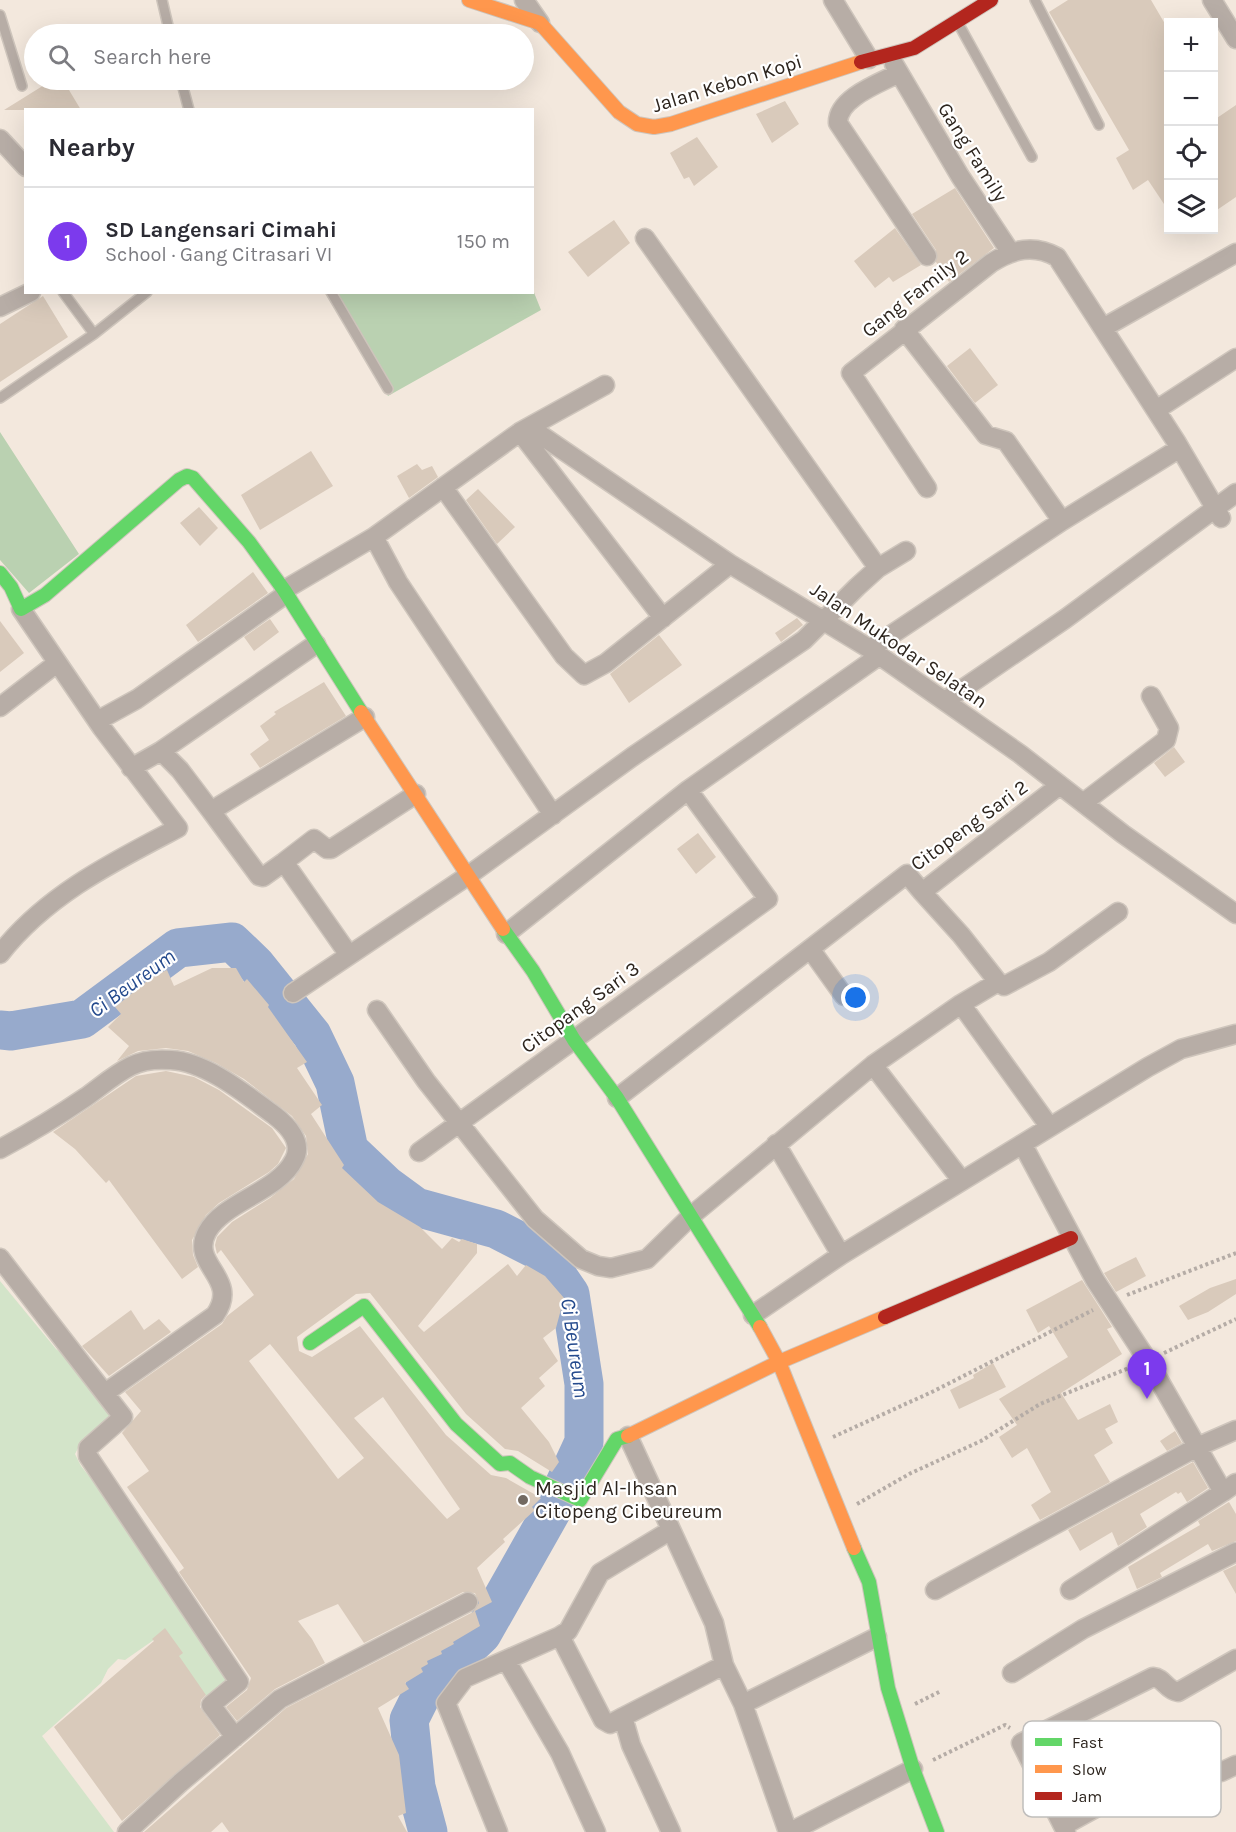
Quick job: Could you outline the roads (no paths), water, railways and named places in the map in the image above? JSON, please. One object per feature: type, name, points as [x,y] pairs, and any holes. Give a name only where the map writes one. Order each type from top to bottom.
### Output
[{"type":"street","points":[[469,0],[540,23]]},
{"type":"street","points":[[524,0],[540,23]]},
{"type":"street","points":[[833,0],[869,59]]},
{"type":"street","name":"Jalan Kebon Kopi","points":[[540,23],[619,112],[637,123],[654,127],[671,124],[869,59],[914,48],[991,0]]},
{"type":"street","points":[[1212,0],[1236,39]]},
{"type":"street","name":"Gang Family","points":[[889,55],[960,176],[1011,253]]},
{"type":"street","points":[[899,73],[853,99],[840,111],[838,123],[927,256]]},
{"type":"street","points":[[0,139],[24,165]]},
{"type":"street","points":[[645,238],[878,568]]},
{"type":"street","name":"Gang Family 2","points":[[927,488],[851,373],[961,284],[1002,256],[1034,247],[1044,249],[1057,257],[1180,447],[1218,514]]},
{"type":"street","points":[[1103,328],[1236,253]]},
{"type":"street","points":[[0,307],[27,294]]},
{"type":"street","points":[[904,329],[986,435],[1005,441],[1062,521]]},
{"type":"street","points":[[1156,410],[1236,358]]},
{"type":"street","points":[[97,721],[137,699],[285,592],[374,537],[524,430],[605,385]]},
{"type":"street","points":[[524,430],[663,618]]},
{"type":"street","name":"Jalan Mukodar Selatan","points":[[524,430],[730,564],[825,621],[945,701],[1236,914]]},
{"type":"street","points":[[506,934],[688,790],[874,653],[1062,521],[1180,447]]},
{"type":"street","points":[[21,609],[45,595],[179,480],[187,476],[193,478],[249,542],[285,592],[316,644],[506,934],[533,971],[574,1040],[616,1098],[753,1315],[779,1362],[814,1445],[839,1515],[869,1582],[877,1637],[888,1688],[913,1769],[937,1832]]},
{"type":"street","points":[[443,487],[564,656],[581,674],[586,675],[606,663],[730,564]]},
{"type":"street","points":[[945,701],[1218,514],[1236,493]]},
{"type":"street","points":[[374,537],[398,582],[554,815]]},
{"type":"street","points":[[293,993],[469,875],[632,757],[804,640],[856,587],[878,568],[906,551]]},
{"type":"street","points":[[0,573],[11,587],[21,609],[97,721],[178,828],[105,866],[55,900],[20,929],[0,954]]},
{"type":"street","points":[[131,768],[161,751],[316,644]]},
{"type":"street","points":[[0,707],[57,663]]},
{"type":"street","points":[[1083,803],[1166,740],[1170,728],[1151,696]]},
{"type":"street","points":[[211,811],[365,717]]},
{"type":"street","points":[[161,751],[180,770],[259,876],[263,877],[314,839],[327,849],[331,849],[416,794]]},
{"type":"street","name":"Citopeng Sari 2","points":[[812,950],[907,874],[922,892],[1060,785]]},
{"type":"street","name":"Citopang Sari 3","points":[[419,1152],[768,899],[688,790]]},
{"type":"street","points":[[284,861],[349,955]]},
{"type":"street","points":[[922,892],[961,934],[998,982],[1004,986],[1049,962],[1118,912]]},
{"type":"street","points":[[616,1098],[812,950],[844,996]]},
{"type":"street","points":[[377,1010],[426,1081],[535,1219],[581,1259],[598,1266],[612,1268],[647,1259],[691,1216],[873,1065],[961,1004],[998,982]]},
{"type":"street","points":[[961,1004],[1049,1126]]},
{"type":"street","points":[[753,1315],[841,1255],[1023,1145],[1049,1126],[1180,1049],[1236,1034]]},
{"type":"street","points":[[0,1149],[39,1129],[131,1066],[154,1059],[191,1064],[215,1076],[258,1103],[291,1130],[298,1148],[294,1161],[282,1175],[220,1218],[208,1230],[203,1244],[205,1257],[223,1290],[223,1303],[215,1315],[105,1393]]},
{"type":"street","points":[[873,1065],[962,1180]]},
{"type":"street","points":[[776,1144],[841,1255]]},
{"type":"street","points":[[1023,1145],[1071,1238],[1148,1361],[1197,1447],[1232,1487],[1070,1590]]},
{"type":"street","points":[[309,1342],[364,1306],[391,1344],[456,1424],[501,1464],[510,1463],[530,1477],[580,1500],[618,1438],[628,1436],[779,1362],[1071,1238]]},
{"type":"street","points":[[0,1258],[123,1417],[88,1448],[88,1456],[239,1682],[211,1705],[235,1737]]},
{"type":"street","points":[[935,1590],[1197,1447],[1236,1430]]},
{"type":"street","points":[[628,1436],[714,1623],[724,1665],[743,1704],[789,1832],[913,1769]]},
{"type":"street","points":[[498,1832],[446,1703],[462,1680],[560,1636],[568,1630],[600,1573],[671,1530]]},
{"type":"street","points":[[1012,1673],[1083,1629],[1236,1552]]},
{"type":"street","points":[[127,1832],[180,1782],[280,1699],[468,1602]]},
{"type":"street","points":[[560,1636],[603,1720],[610,1724],[724,1665]]},
{"type":"street","points":[[743,1704],[877,1637]]},
{"type":"street","points":[[1065,1721],[1153,1677],[1160,1679],[1172,1691],[1178,1692],[1236,1659]]},
{"type":"street","points":[[506,1660],[560,1752],[596,1832]]},
{"type":"street","points":[[623,1717],[631,1745],[670,1832]]},
{"type":"street","points":[[1064,1829],[1085,1817]]},
{"type":"lane","points":[[162,0],[168,24]]},
{"type":"lane","points":[[1035,0],[1100,125]]},
{"type":"lane","points":[[0,15],[22,86]]},
{"type":"lane","points":[[957,21],[1032,157]]},
{"type":"lane","points":[[184,90],[188,108]]},
{"type":"lane","points":[[64,294],[94,334]]},
{"type":"lane","points":[[0,398],[94,334],[144,294]]},
{"type":"lane","points":[[332,294],[388,389]]},
{"type":"waterway","name":"Ci Beureum","points":[[0,1030],[11,1031],[82,1019],[178,948],[232,942],[255,964],[312,1035],[335,1083],[349,1150],[386,1185],[416,1207],[496,1229],[541,1252],[570,1294],[584,1384],[584,1442],[555,1505],[482,1634],[425,1688],[409,1720],[416,1787],[428,1832]]},
{"type":"place","name":"SD Langensari Cimahi","points":[[1147,1399]]},
{"type":"place","name":"Masjid Al-Ihsan Citopeng Cibeureum","points":[[523,1500]]}]
